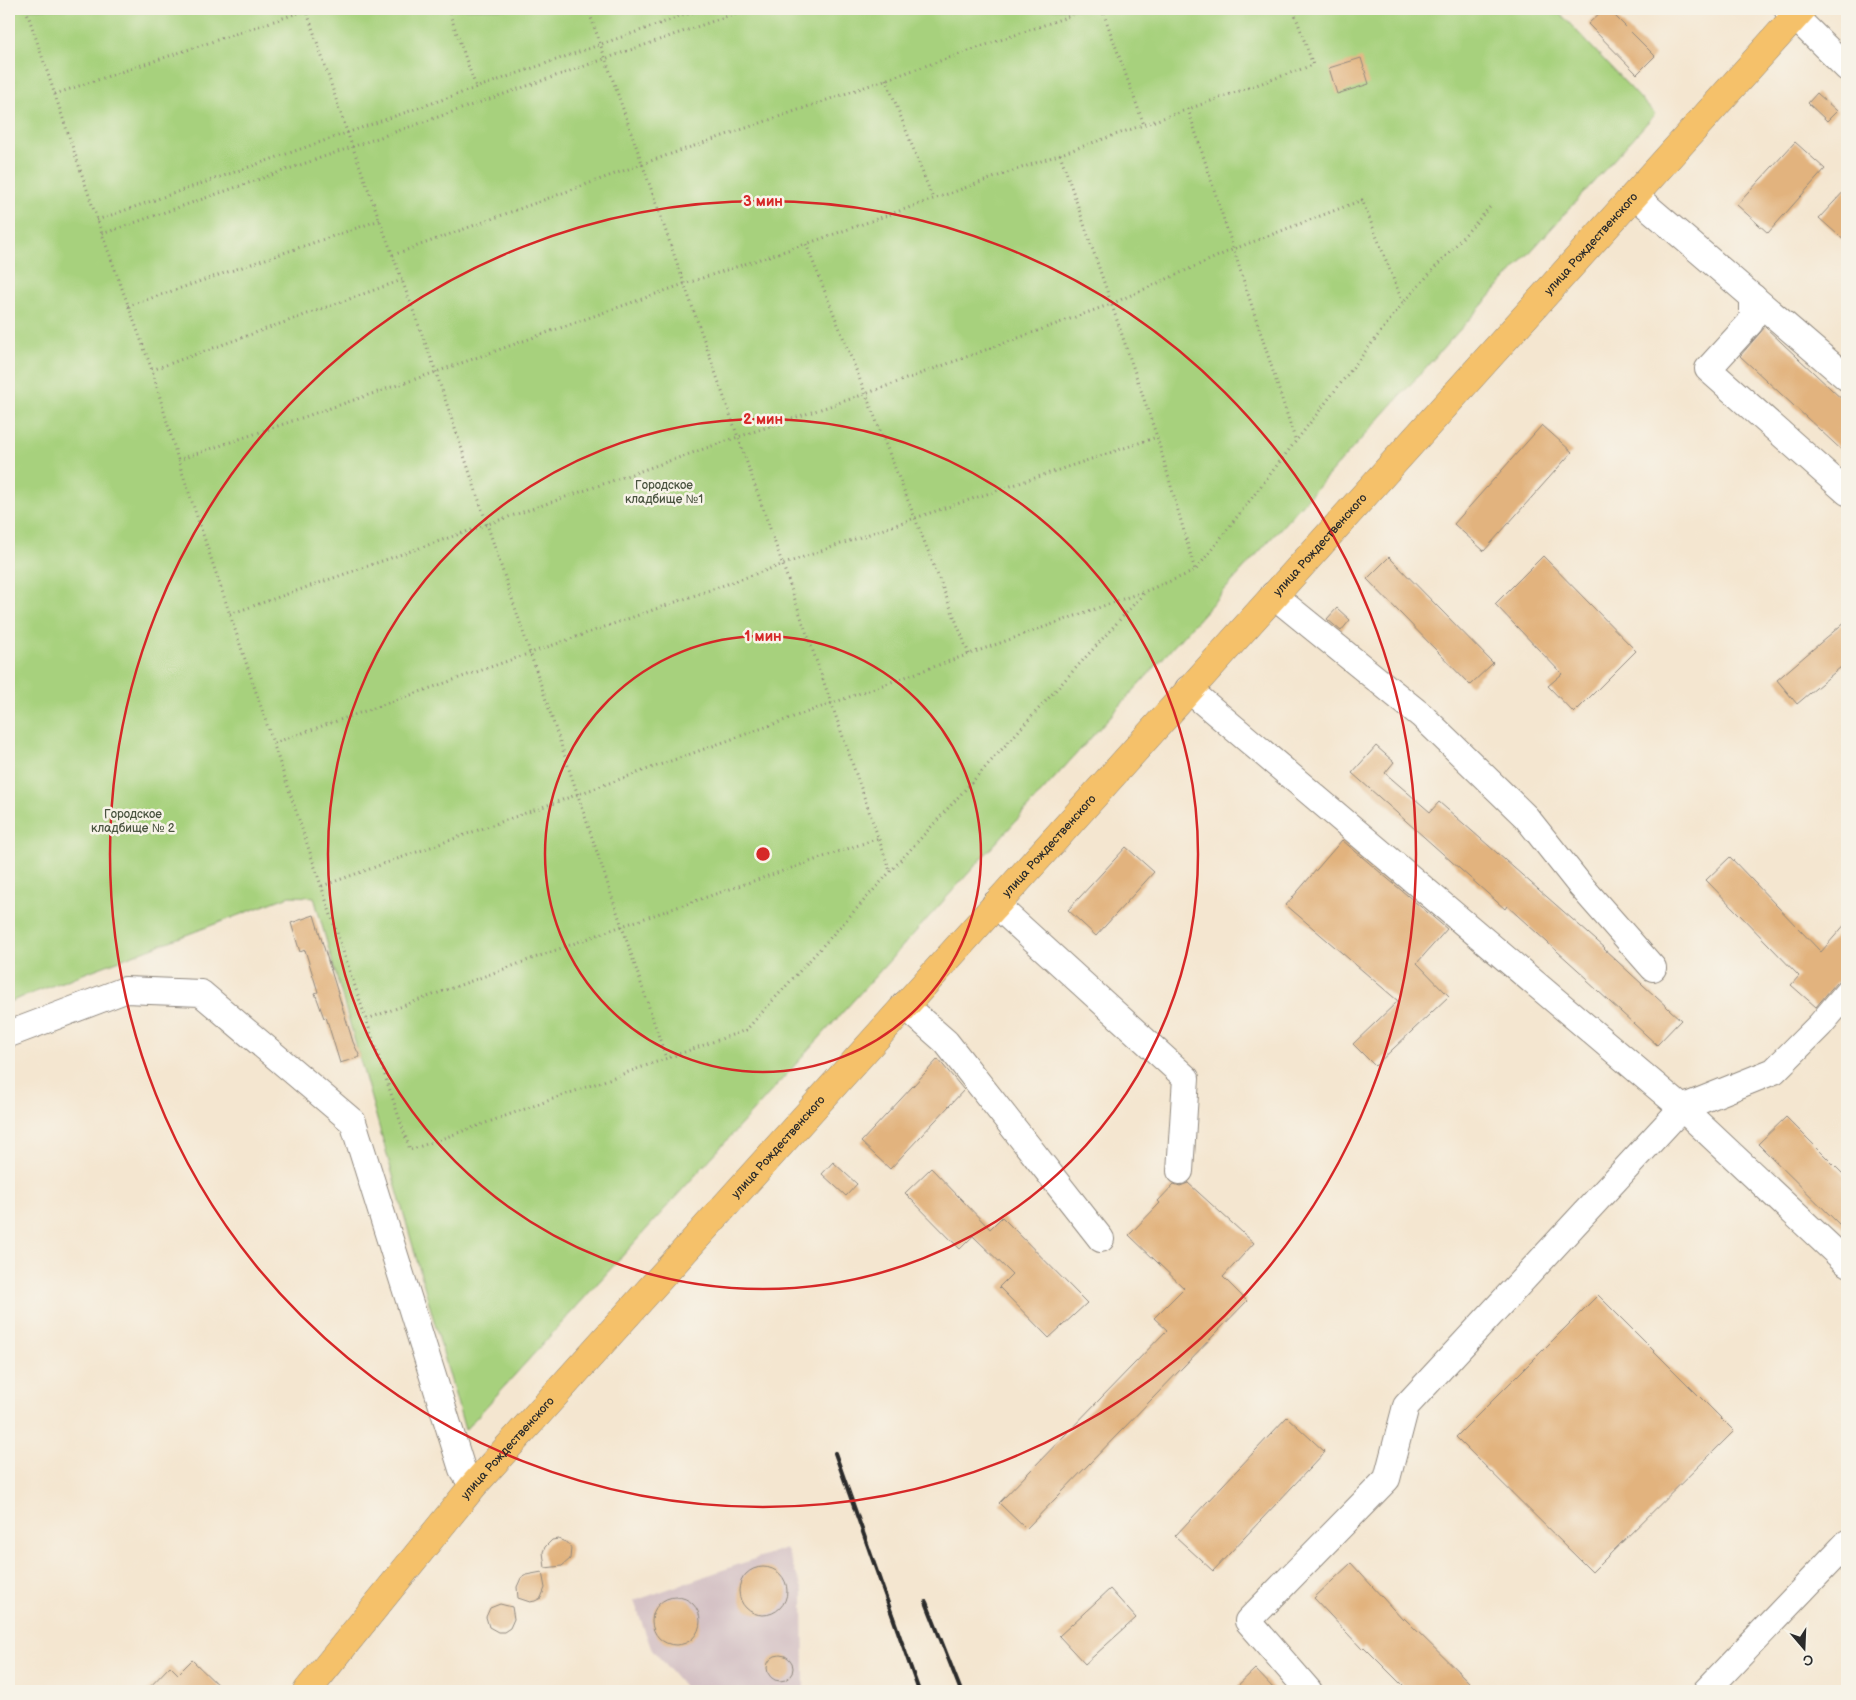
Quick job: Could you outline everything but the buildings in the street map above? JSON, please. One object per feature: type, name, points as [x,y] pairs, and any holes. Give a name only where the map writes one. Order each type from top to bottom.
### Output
[{"type":"main road","name":"улица Рождественского","points":[[306,1691],[473,1486],[1634,195],[1795,11]]},
{"type":"street","points":[[1795,11],[1847,68]]},
{"type":"street","points":[[1634,195],[1847,378]]},
{"type":"street","points":[[1754,297],[1754,314],[1750,324],[1708,369],[1847,492]]},
{"type":"street","points":[[1273,595],[1422,716],[1526,817],[1580,885],[1653,968]]},
{"type":"street","points":[[1188,689],[1682,1108],[1847,1263]]},
{"type":"street","points":[[995,904],[1186,1078],[1180,1171]]},
{"type":"street","points":[[9,1034],[125,990],[202,993],[353,1122],[462,1469],[473,1486]]},
{"type":"street","points":[[1309,1691],[1248,1621],[1387,1479],[1406,1406],[1682,1108],[1774,1071],[1820,1025],[1847,993]]},
{"type":"street","points":[[904,1005],[946,1042],[1101,1239]]},
{"type":"street","points":[[1706,1691],[1847,1543]]},
{"type":"path","points":[[26,9],[97,220],[152,370],[178,460],[410,1150],[746,1030],[1146,591]]},
{"type":"path","points":[[55,94],[307,9],[347,132],[436,372],[666,1058]]},
{"type":"path","points":[[448,9],[476,87]]},
{"type":"path","points":[[588,9],[890,872]]},
{"type":"path","points":[[97,220],[702,9]]},
{"type":"path","points":[[102,234],[748,9]]},
{"type":"path","points":[[393,255],[642,164],[1090,9]]},
{"type":"path","points":[[1102,9],[1144,125]]},
{"type":"path","points":[[178,460],[436,372],[684,284],[806,244],[1313,65],[1293,9]]},
{"type":"path","points":[[886,80],[933,199]]},
{"type":"path","points":[[1188,109],[1295,439]]},
{"type":"path","points":[[1060,154],[1157,437],[1195,571]]},
{"type":"path","points":[[230,614],[866,394],[1112,304],[1234,249],[1362,200],[1403,303]]},
{"type":"path","points":[[322,886],[1146,591],[1195,571],[1295,439],[1403,303],[1491,206]]},
{"type":"path","points":[[128,306],[380,220]]},
{"type":"path","points":[[806,244],[969,654]]},
{"type":"path","points":[[152,370],[402,280]]},
{"type":"path","points":[[274,743],[915,518],[1157,437]]},
{"type":"path","points":[[367,1019],[622,926],[879,838]]},
{"type":"shaded area","points":[[786,1548],[803,1591],[804,1689],[796,1691],[688,1691],[651,1648],[634,1601]]},
{"type":"green space","name":"Городское кладбище №1","points":[[9,9],[1556,9],[1655,114],[465,1430],[314,897],[289,896],[9,1002]]},
{"type":"railway","points":[[835,1453],[919,1691]]},
{"type":"railway","points":[[926,1602],[961,1691]]},
{"type":"park label","name":"Городское кладбище № 2","points":[[133,821]]}]
